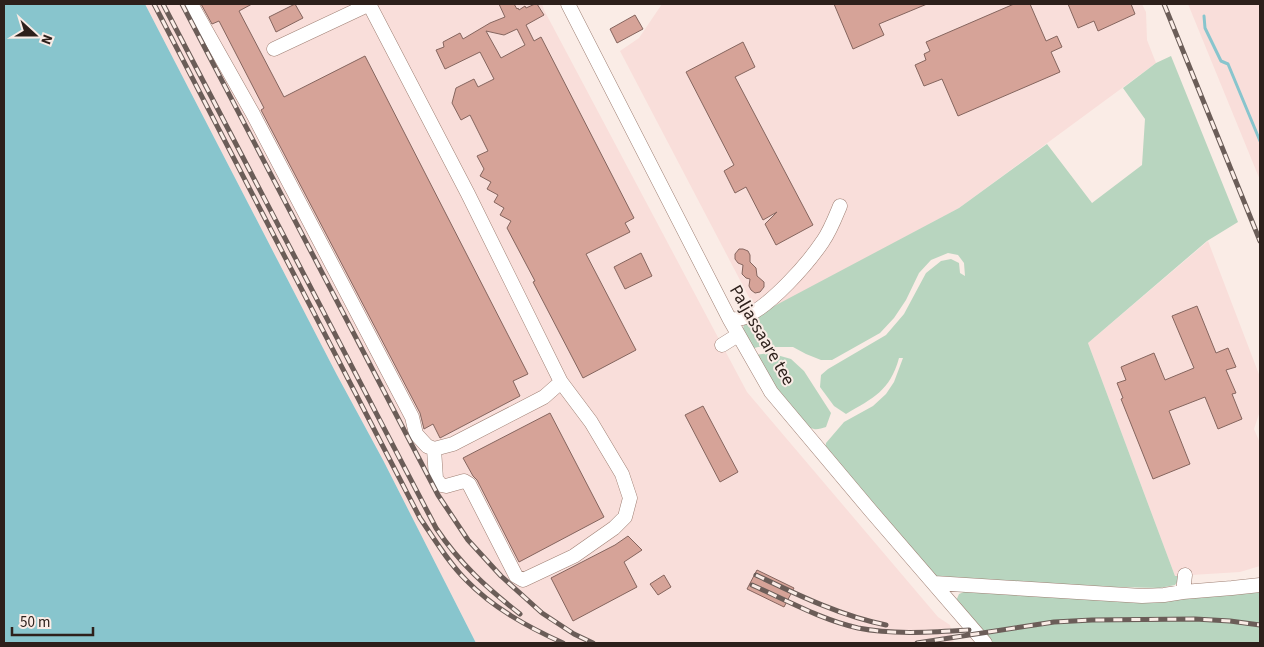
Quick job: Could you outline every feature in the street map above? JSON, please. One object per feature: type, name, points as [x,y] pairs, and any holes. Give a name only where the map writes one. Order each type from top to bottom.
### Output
[{"type":"street","points":[[191,4],[253,114],[412,417],[416,434],[427,446],[434,449],[453,444],[544,397],[561,382]]},
{"type":"street","points":[[274,49],[369,4],[468,194],[561,382],[591,422],[622,474],[630,498],[625,517],[614,528],[574,556],[524,580],[516,576],[468,484],[464,481],[446,486],[440,485],[436,479],[434,449]]},
{"type":"street","name":"Paljassaare tee","points":[[568,4],[730,320],[771,392],[985,643]]},
{"type":"street","points":[[730,320],[744,318],[764,306],[786,286],[824,241],[840,206]]},
{"type":"street","points":[[722,345],[738,335]]},
{"type":"street","points":[[1182,592],[1185,575]]},
{"type":"street","points":[[934,583],[1142,596],[1260,585]]},
{"type":"shaded area","points":[[145,4],[542,4],[747,392],[938,617],[950,625],[954,643],[476,643],[383,460]]},
{"type":"shaded area","points":[[662,4],[1142,4],[1146,12],[1147,40],[1156,63],[959,208],[758,316],[620,51],[639,38]]},
{"type":"shaded area","points":[[1188,4],[1260,4],[1260,180]]},
{"type":"shaded area","points":[[1208,241],[1260,377],[1260,413],[1254,429],[1260,443],[1260,566],[1240,572],[1175,576],[1088,343]]},
{"type":"green space","points":[[1171,56],[1238,222],[1207,241],[1088,343],[1175,576],[1180,576],[1180,578],[1175,585],[1160,588],[1069,586],[940,579],[932,574],[825,449],[826,443],[844,422],[873,406],[886,394],[894,382],[903,358],[899,358],[891,378],[879,392],[846,414],[834,406],[820,387],[821,375],[828,369],[886,335],[904,314],[926,273],[941,261],[951,259],[959,263],[960,273],[965,276],[964,263],[958,255],[948,253],[931,260],[919,273],[906,300],[894,318],[880,333],[832,360],[821,360],[793,347],[758,347],[751,349],[744,335],[744,325],[746,321],[959,208],[1047,144],[1092,203],[1142,165],[1145,119],[1123,88],[1156,63]]},
{"type":"green space","points":[[770,353],[791,359],[804,371],[831,413],[826,427],[815,429],[806,425],[789,409],[755,355]]},
{"type":"green space","points":[[1260,588],[1260,643],[993,643],[956,601],[959,594],[966,591]]},
{"type":"water","points":[[4,4],[145,4],[383,460],[476,643],[4,643]]},
{"type":"building","points":[[201,4],[252,4],[239,11],[284,97],[365,56],[528,374],[513,381],[520,396],[440,438],[433,424],[424,429],[420,413],[261,110],[264,108],[219,21],[212,24]]},
{"type":"building","points":[[295,4],[303,18],[276,32],[269,17]]},
{"type":"building","points":[[499,4],[514,4],[519,10],[525,6],[526,8],[537,4],[544,15],[526,25],[534,41],[541,37],[634,218],[625,223],[630,232],[586,254],[636,350],[583,378],[507,228],[511,221],[500,215],[504,208],[494,202],[498,195],[487,189],[491,182],[480,176],[484,169],[477,156],[488,151],[470,115],[461,120],[452,103],[456,88],[474,79],[478,87],[494,79],[480,52],[445,69],[436,50],[444,47],[443,42],[460,33],[463,39],[490,23],[505,17]],"holes":[[[517,29],[525,45],[501,58],[486,31],[504,35]]]},
{"type":"building","points":[[834,4],[927,4],[879,24],[884,35],[853,49]]},
{"type":"building","points":[[1014,4],[1030,4],[1046,41],[1057,36],[1062,47],[1051,52],[1060,72],[958,116],[942,79],[924,86],[915,65],[926,60],[924,54],[930,51],[926,42]]},
{"type":"building","points":[[1068,4],[1131,4],[1135,14],[1098,31],[1094,21],[1078,28]]},
{"type":"building","points":[[635,15],[643,29],[617,43],[610,29]]},
{"type":"building","points":[[743,42],[755,67],[735,77],[813,225],[776,245],[765,224],[777,212],[763,220],[746,187],[735,193],[724,171],[734,165],[686,72]]},
{"type":"building","points":[[739,249],[748,251],[750,262],[756,268],[757,276],[764,282],[764,287],[760,292],[755,293],[751,290],[749,286],[750,279],[742,274],[743,265],[735,259],[735,254]]},
{"type":"building","points":[[641,253],[652,276],[625,289],[614,267]]},
{"type":"building","points":[[1197,306],[1216,353],[1228,348],[1236,367],[1226,370],[1236,393],[1232,394],[1242,419],[1218,429],[1205,397],[1169,411],[1190,464],[1153,479],[1121,399],[1123,398],[1117,383],[1126,380],[1121,367],[1154,353],[1165,380],[1194,368],[1172,316]]},
{"type":"building","points":[[703,406],[738,472],[720,482],[685,415]]},
{"type":"building","points":[[550,413],[604,517],[519,562],[477,480],[463,458]]},
{"type":"building","points":[[628,536],[642,550],[624,562],[637,587],[573,621],[551,578],[615,545]]},
{"type":"building","points":[[757,570],[794,588],[784,607],[747,589]]},
{"type":"building","points":[[664,575],[671,587],[658,595],[650,584]]},
{"type":"waterway","points":[[1204,16],[1205,28],[1221,61],[1228,64],[1260,141]]},
{"type":"railway","points":[[154,4],[420,518],[453,566],[476,590],[512,616],[563,643]]},
{"type":"railway","points":[[163,4],[436,528],[475,575],[520,614]]},
{"type":"railway","points":[[182,4],[438,495],[468,540],[501,576],[542,613],[574,634],[593,643]]},
{"type":"railway","points":[[1164,4],[1260,241]]},
{"type":"railway","points":[[756,575],[836,610],[886,625]]},
{"type":"railway","points":[[752,585],[818,615],[858,628],[899,632],[969,630]]},
{"type":"railway","points":[[917,643],[1054,622],[1092,620],[1195,619],[1260,625]]}]
